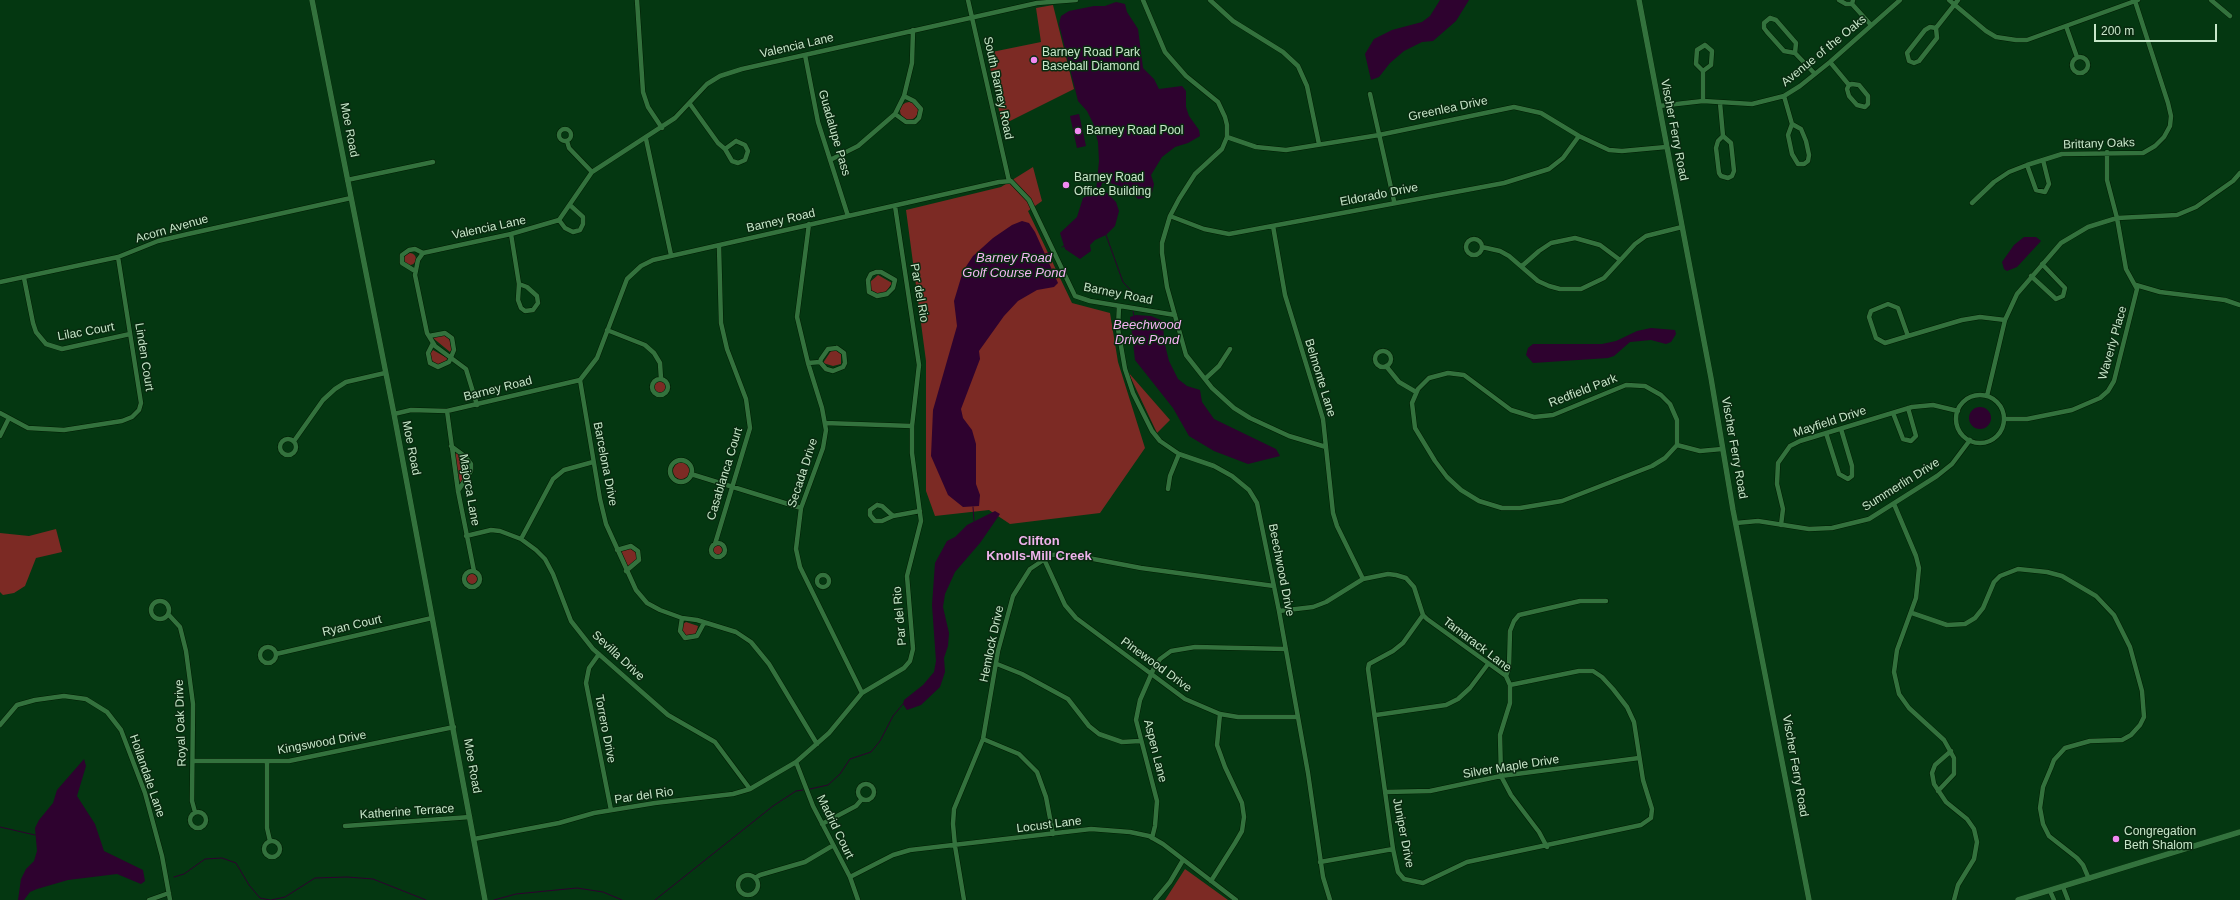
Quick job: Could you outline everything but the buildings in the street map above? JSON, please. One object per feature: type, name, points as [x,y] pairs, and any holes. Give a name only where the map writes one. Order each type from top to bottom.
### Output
[{"type":"street","name":"Moe Road","points":[[312,0],[394,414],[486,900]]},
{"type":"street","points":[[637,0],[643,92],[648,107],[662,128]]},
{"type":"street","name":"South Barney Road","points":[[968,0],[1009,181]]},
{"type":"street","name":"Valencia Lane","points":[[415,271],[402,263],[402,255],[409,250],[416,250],[423,253],[511,234],[559,220],[571,206],[582,184],[592,172],[602,164],[646,139],[662,128],[690,104],[708,84],[720,76],[1037,2],[1076,0]]},
{"type":"street","points":[[1143,0],[1165,52],[1186,76],[1213,97],[1222,109],[1226,121],[1227,137],[1216,155],[1189,182],[1170,216],[1165,231],[1162,253],[1167,287],[1186,355],[1205,379],[1234,408],[1250,418],[1289,436],[1326,447]]},
{"type":"street","points":[[1210,0],[1233,21],[1283,52],[1298,66],[1307,86],[1319,144]]},
{"type":"street","name":"Vischer Ferry Road","points":[[1639,0],[1722,449],[1809,900]]},
{"type":"street","points":[[1840,0],[1846,4],[1853,2],[1872,25]]},
{"type":"street","name":"Avenue of the Oaks","points":[[1658,106],[1702,101],[1752,104],[1784,96],[1830,62],[1900,0]]},
{"type":"street","points":[[1948,0],[1986,31],[2006,39],[2026,40],[2136,1]]},
{"type":"street","points":[[1936,28],[1937,38],[1919,61],[1914,63],[1909,61],[1907,52],[1925,30],[1936,28],[1958,0]]},
{"type":"street","points":[[2211,0],[2230,16]]},
{"type":"street","name":"Brittany Oaks","points":[[1972,203],[1994,182],[2009,172],[2027,165],[2062,154],[2143,152],[2155,146],[2164,137],[2170,126],[2168,103],[2136,1]]},
{"type":"street","points":[[1795,53],[1796,43],[1776,20],[1770,18],[1766,20],[1764,28],[1784,51],[1795,53],[1815,74]]},
{"type":"street","points":[[2066,26],[2077,58]]},
{"type":"street","points":[[830,160],[858,146],[895,114],[904,96],[912,63],[913,30]]},
{"type":"street","points":[[1702,101],[1703,71],[1696,64],[1697,50],[1705,45],[1712,51],[1711,65],[1703,71]]},
{"type":"street","name":"Guadalupe Pass","points":[[805,55],[818,122],[848,216]]},
{"type":"street","points":[[1830,62],[1849,85],[1849,96],[1857,105],[1865,106],[1868,104],[1868,96],[1859,85],[1849,85]]},
{"type":"street","points":[[1370,94],[1394,201]]},
{"type":"street","points":[[895,114],[910,123],[919,118],[921,113],[919,105],[904,96]]},
{"type":"street","points":[[1784,96],[1792,124],[1788,135],[1792,154],[1798,164],[1804,164],[1808,161],[1809,155],[1806,141],[1801,129],[1792,124]]},
{"type":"street","points":[[1720,103],[1723,136],[1731,143],[1734,172],[1732,176],[1728,178],[1721,176],[1718,173],[1716,148],[1718,141],[1723,136]]},
{"type":"street","points":[[690,104],[734,163],[743,162],[748,156],[746,146],[741,142],[733,142],[725,149]]},
{"type":"street","name":"Greenlea Drive","points":[[1227,137],[1270,149],[1286,150],[1379,135],[1452,118],[1514,107],[1541,114],[1579,136],[1609,150],[1622,151],[1666,147]]},
{"type":"street","name":"Eldorado Drive","points":[[1170,216],[1222,233],[1273,226],[1394,201],[1504,182],[1540,173],[1563,158],[1579,136]]},
{"type":"street","points":[[646,139],[671,255]]},
{"type":"street","points":[[567,141],[569,148],[592,172]]},
{"type":"street","points":[[2107,152],[2107,180],[2117,218],[2126,269],[2136,285],[2160,292],[2225,300],[2240,305]]},
{"type":"street","points":[[2027,165],[2036,190],[2045,192],[2049,184],[2043,160]]},
{"type":"street","points":[[347,180],[433,162]]},
{"type":"street","points":[[1986,396],[2005,320],[2017,294],[2061,243],[2088,227],[2117,218],[2177,215],[2196,207],[2214,196],[2240,173]]},
{"type":"street","name":"Barney Road","points":[[394,414],[411,410],[447,411],[580,380],[597,358],[627,279],[641,266],[671,255],[719,246],[809,224],[1009,181],[1015,184],[1022,191],[1038,216],[1067,281],[1076,296],[1119,306],[1175,315]]},
{"type":"street","name":"Acorn Avenue","points":[[0,282],[118,257],[158,241],[351,198]]},
{"type":"street","points":[[559,220],[565,228],[573,232],[580,230],[583,224],[583,217],[571,206]]},
{"type":"street","name":"Par del Rio","points":[[474,838],[611,810],[733,794],[750,789],[796,762],[818,744],[862,693],[904,668],[913,655],[907,576],[921,525],[913,461],[912,426],[919,365],[895,206]]},
{"type":"street","name":"Secada Drive","points":[[809,224],[797,312],[798,330],[825,423],[823,448],[801,508],[796,549],[800,567],[862,693]]},
{"type":"street","name":"Belmonte Lane","points":[[1273,226],[1285,295],[1294,329],[1320,407],[1326,447],[1330,496],[1335,520],[1363,580]]},
{"type":"street","points":[[1482,246],[1500,251],[1522,266],[1538,281],[1555,288],[1570,290],[1593,285],[1604,278],[1635,244],[1646,236],[1682,227]]},
{"type":"street","points":[[511,234],[519,284],[518,300],[521,308],[525,311],[533,310],[538,303],[537,296],[527,287],[519,284]]},
{"type":"street","points":[[1522,266],[1539,250],[1551,244],[1575,238],[1600,245],[1620,260]]},
{"type":"street","name":"Casablanca Court","points":[[715,544],[747,438],[750,420],[746,399],[727,349],[721,323],[719,246]]},
{"type":"street","points":[[423,253],[418,260],[415,271],[429,336],[433,343],[466,369],[477,405]]},
{"type":"street","name":"Linden Court","points":[[0,413],[28,428],[64,430],[122,421],[132,417],[139,410],[141,403],[118,257]]},
{"type":"street","points":[[2031,276],[2056,298],[2063,296],[2065,288],[2042,264]]},
{"type":"street","points":[[895,280],[893,288],[887,294],[877,296],[869,292],[868,280],[873,273],[881,272],[895,280],[905,278]]},
{"type":"street","name":"Lilac Court","points":[[24,278],[36,332],[46,344],[62,349],[130,334]]},
{"type":"street","name":"Waverly Place","points":[[2004,419],[2027,419],[2063,413],[2100,398],[2108,391],[2116,377],[2124,338],[2138,293],[2136,285]]},
{"type":"street","points":[[1908,336],[1898,308],[1888,304],[1871,311],[1870,317],[1876,338],[1885,343],[1962,320],[1980,317],[2005,320]]},
{"type":"street","name":"Beechwood Drive","points":[[1119,306],[1118,329],[1122,357],[1133,393],[1152,432],[1160,441],[1179,454],[1214,466],[1232,476],[1249,490],[1261,514],[1298,717],[1320,862],[1330,900]]},
{"type":"street","points":[[607,330],[633,339],[645,345],[654,353],[660,363],[661,379]]},
{"type":"street","points":[[429,336],[445,334],[452,338],[455,345],[452,358],[444,365],[433,366],[428,353],[433,343]]},
{"type":"street","points":[[837,348],[844,353],[845,363],[840,370],[833,371],[826,369],[820,362],[828,349],[837,348]]},
{"type":"street","points":[[1205,379],[1219,366],[1230,349]]},
{"type":"street","points":[[808,363],[820,362]]},
{"type":"street","points":[[1386,366],[1399,382],[1416,392],[1412,409],[1415,428],[1434,461],[1447,478],[1461,490],[1479,501],[1502,508],[1520,508],[1562,501],[1652,466],[1665,458],[1677,445],[1700,451],[1722,449]]},
{"type":"street","points":[[294,441],[320,404],[335,389],[346,382],[385,373]]},
{"type":"street","name":"Redfield Park","points":[[1416,392],[1429,378],[1438,374],[1457,373],[1471,380],[1511,410],[1525,415],[1543,417],[1567,410],[1620,387],[1633,384],[1645,386],[1662,395],[1670,404],[1677,420],[1677,445]]},
{"type":"street","name":"Barcelona Drive","points":[[580,380],[601,505],[617,550],[636,590],[647,603],[682,618],[736,632],[751,642],[780,681],[818,744]]},
{"type":"street","points":[[1986,396],[1998,403],[2002,410],[2004,419],[2000,432],[1993,439],[1984,442],[1970,440],[1963,435],[1958,428],[1957,420],[1958,411],[1962,404],[1969,398],[1986,396]]},
{"type":"street","name":"Mayfield Drive","points":[[1780,525],[1783,509],[1777,484],[1778,463],[1790,446],[1800,441],[1908,408],[1933,405],[1958,411]]},
{"type":"street","points":[[1893,413],[1904,439],[1911,441],[1916,436],[1908,408]]},
{"type":"street","name":"Majorca Lane","points":[[447,411],[458,491],[474,571]]},
{"type":"street","points":[[0,436],[9,418]]},
{"type":"street","points":[[825,423],[912,426]]},
{"type":"street","points":[[1826,433],[1839,474],[1848,479],[1852,476],[1852,466],[1841,429]]},
{"type":"street","name":"Summerlin Drive","points":[[1736,523],[1758,521],[1809,529],[1843,526],[1869,519],[1894,504],[1952,464],[1970,440]]},
{"type":"street","points":[[451,446],[466,457],[471,464],[471,471],[458,491]]},
{"type":"street","points":[[1168,489],[1170,476],[1179,454]]},
{"type":"street","points":[[684,460],[691,467],[691,474],[685,481],[678,481],[672,477],[671,468],[675,462],[684,460]]},
{"type":"street","points":[[521,539],[553,479],[564,470],[593,462]]},
{"type":"street","points":[[691,474],[801,508]]},
{"type":"street","points":[[1894,504],[1904,525],[1919,568],[1912,613],[1894,662],[1896,687],[1909,708],[1944,740],[1950,751],[1955,768],[1954,774],[1938,791]]},
{"type":"street","points":[[893,516],[880,505],[874,506],[870,510],[872,518],[877,522],[893,516],[920,511]]},
{"type":"street","name":"Sevilla Drive","points":[[466,536],[491,530],[507,533],[521,539],[545,559],[553,574],[571,621],[599,654],[668,716],[715,742],[750,789]]},
{"type":"street","points":[[617,550],[631,546],[638,552],[639,560],[626,571]]},
{"type":"street","name":"Hemlock Drive","points":[[964,900],[955,846],[953,824],[954,809],[983,739],[1003,630],[1013,596],[1030,569],[1052,555],[1067,554],[1141,568],[1274,586]]},
{"type":"street","name":"Pinewood Drive","points":[[1044,559],[1065,605],[1076,618],[1185,699],[1220,714],[1258,718],[1298,717]]},
{"type":"street","points":[[1912,613],[1947,625],[1965,624],[1975,618],[1983,608],[1989,590],[1996,579],[2018,569],[2047,572],[2062,576],[2084,587],[2097,597],[2114,615],[2130,647],[2142,691],[2144,717],[2140,725],[2131,735],[2122,740],[2090,741],[2065,748],[2054,760],[2044,787],[2040,808],[2043,824],[2049,836],[2077,858],[2086,870],[2088,879]]},
{"type":"street","points":[[1279,611],[1313,607],[1326,602],[1363,580],[1388,574],[1406,578],[1414,587],[1423,615]]},
{"type":"street","points":[[810,586],[817,583]]},
{"type":"street","points":[[1506,676],[1509,667],[1510,631],[1514,621],[1520,615],[1580,601],[1606,601]]},
{"type":"street","name":"Royal Oak Drive","points":[[168,614],[180,627],[186,651],[193,704],[192,801],[195,812]]},
{"type":"street","name":"Tamarack Lane","points":[[1423,615],[1506,676],[1510,685],[1580,671],[1592,671],[1602,677],[1627,707],[1634,722],[1639,758]]},
{"type":"street","name":"Juniper Drive","points":[[1423,615],[1403,643],[1393,651],[1369,664],[1385,792],[1394,849],[1398,872],[1404,879],[1423,883],[1467,862],[1547,847],[1641,825],[1651,818],[1652,809],[1643,780],[1639,758]]},
{"type":"street","name":"Ryan Court","points":[[276,654],[432,618]]},
{"type":"street","points":[[682,618],[680,631],[685,638],[696,636],[704,623]]},
{"type":"street","name":"Aspen Lane","points":[[1152,838],[1155,826],[1157,801],[1136,726],[1137,711],[1151,674],[1160,659],[1170,651],[1195,647],[1286,649]]},
{"type":"street","name":"Torrero Drive","points":[[599,654],[589,668],[586,683],[611,810]]},
{"type":"street","points":[[997,664],[1022,674],[1068,699],[1089,726],[1099,734],[1122,742],[1140,741]]},
{"type":"street","points":[[1376,715],[1446,704],[1458,699],[1470,688],[1488,664]]},
{"type":"street","points":[[1510,685],[1510,703],[1500,735],[1501,776],[1511,795],[1539,832],[1547,847]]},
{"type":"street","name":"Hollandale Lane","points":[[0,725],[17,705],[49,698],[76,696],[93,702],[107,712],[121,730],[145,793],[162,856],[170,900]]},
{"type":"street","points":[[1211,881],[1242,831],[1244,817],[1242,803],[1225,767],[1217,745],[1220,714]]},
{"type":"street","name":"Kingswood Drive","points":[[193,761],[267,762],[307,758],[454,727]]},
{"type":"street","points":[[983,739],[1018,754],[1037,772],[1046,797],[1053,834]]},
{"type":"street","points":[[1950,751],[1940,759],[1932,773],[1934,784],[1946,802],[1967,819],[1974,829],[1977,842],[1974,859],[1958,885],[1954,900]]},
{"type":"street","name":"Silver Maple Drive","points":[[1385,792],[1430,791],[1501,776],[1639,758]]},
{"type":"street","points":[[267,762],[267,828],[270,841]]},
{"type":"street","name":"Madrid Court","points":[[796,762],[832,846],[850,877],[858,900]]},
{"type":"street","points":[[822,824],[856,806],[862,799]]},
{"type":"street","name":"Katherine Terrace","points":[[345,826],[470,817]]},
{"type":"street","name":"Locust Lane","points":[[850,877],[902,852],[1091,829],[1130,832],[1152,838],[1236,900]]},
{"type":"street","points":[[2018,900],[2240,832]]},
{"type":"street","points":[[755,878],[760,875],[805,862],[832,846]]},
{"type":"street","points":[[1320,862],[1394,849]]},
{"type":"street","points":[[1155,900],[1167,886],[1183,860]]},
{"type":"street","points":[[747,875],[755,878],[757,888],[753,893],[746,894],[740,891],[738,884],[741,878],[747,875]]},
{"type":"street","points":[[2063,887],[2068,900]]},
{"type":"street","points":[[2050,891],[2054,900]]},
{"type":"street","points":[[149,900],[169,893]]},
{"type":"shaded area","points":[[1053,5],[1074,89],[1002,125],[987,53],[1041,42],[1036,8]]},
{"type":"shaded area","points":[[905,102],[913,102],[918,107],[916,118],[913,120],[905,120],[900,115],[900,107]]},
{"type":"shaded area","points":[[1033,167],[1042,201],[1028,211],[1072,303],[1110,313],[1118,362],[1145,448],[1100,513],[1010,524],[989,510],[935,516],[926,491],[926,361],[906,210],[1001,187]]},
{"type":"shaded area","points":[[408,253],[412,253],[416,259],[412,265],[408,265],[404,261],[404,257]]},
{"type":"shaded area","points":[[878,275],[892,283],[886,292],[879,294],[871,291],[870,282]]},
{"type":"shaded area","points":[[441,335],[449,337],[452,350],[450,352],[433,338]]},
{"type":"shaded area","points":[[433,350],[447,358],[446,363],[435,365],[430,357],[430,353]]},
{"type":"shaded area","points":[[831,351],[837,351],[841,354],[841,364],[833,366],[823,363]]},
{"type":"shaded area","points":[[1128,372],[1170,420],[1157,433]]},
{"type":"shaded area","points":[[658,381],[662,381],[666,387],[662,393],[658,393],[654,389],[654,385]]},
{"type":"shaded area","points":[[457,453],[466,460],[469,469],[465,480],[460,483],[454,454]]},
{"type":"shaded area","points":[[682,462],[688,465],[691,471],[688,477],[682,480],[676,477],[673,471],[676,465]]},
{"type":"shaded area","points":[[56,529],[62,552],[36,558],[25,586],[14,593],[3,595],[0,592],[0,533],[29,536]]},
{"type":"shaded area","points":[[715,545],[719,545],[722,550],[719,555],[715,555],[712,552],[712,548]]},
{"type":"shaded area","points":[[634,548],[639,560],[626,571],[617,550]]},
{"type":"shaded area","points":[[470,574],[474,574],[476,575],[476,583],[470,584],[467,581],[467,577]]},
{"type":"shaded area","points":[[686,622],[698,626],[696,634],[693,636],[685,635],[683,632],[682,625]]},
{"type":"shaded area","points":[[1185,869],[1228,900],[1165,900]]},
{"type":"water","points":[[1440,0],[1469,0],[1456,21],[1433,41],[1422,42],[1404,51],[1390,63],[1379,77],[1371,80],[1365,54],[1374,39],[1392,30],[1422,22],[1430,16]]},
{"type":"water","points":[[1116,2],[1125,4],[1127,12],[1138,29],[1143,68],[1154,79],[1159,89],[1182,86],[1186,91],[1186,107],[1189,116],[1199,130],[1200,136],[1188,143],[1175,147],[1162,157],[1151,175],[1154,184],[1152,193],[1144,198],[1138,199],[1126,188],[1110,183],[1102,183],[1101,187],[1116,202],[1119,211],[1115,226],[1106,235],[1095,240],[1090,245],[1091,251],[1080,259],[1065,249],[1060,233],[1077,217],[1083,198],[1096,191],[1099,161],[1098,142],[1093,123],[1087,111],[1078,101],[1059,24],[1061,16],[1069,11],[1094,6],[1105,6]]},
{"type":"water","name":"Barney Road Pool","points":[[1079,114],[1086,146],[1077,148],[1070,116]]},
{"type":"water","name":"Barney Road Golf Course Pond","points":[[1022,221],[1029,223],[1035,232],[1058,283],[1054,287],[1037,290],[1018,301],[1004,316],[979,351],[980,359],[961,409],[963,418],[972,430],[976,444],[976,484],[980,495],[979,506],[963,507],[948,495],[931,456],[933,410],[957,326],[954,301],[963,271],[973,256],[993,238],[1012,225]]},
{"type":"water","points":[[2024,237],[2036,237],[2041,241],[2017,267],[2007,271],[2004,269],[2002,262],[2014,245]]},
{"type":"water","name":"Beechwood Drive Pond","points":[[1136,315],[1151,316],[1163,321],[1164,341],[1169,361],[1178,379],[1187,386],[1200,390],[1202,402],[1214,419],[1276,449],[1280,456],[1248,464],[1214,451],[1189,436],[1173,408],[1135,360],[1130,317]]},
{"type":"water","points":[[1651,328],[1675,330],[1676,334],[1671,342],[1666,344],[1651,340],[1630,342],[1614,356],[1608,358],[1533,363],[1526,355],[1528,348],[1533,344],[1602,344],[1616,341],[1637,331]]},
{"type":"water","points":[[1980,407],[1988,410],[1991,418],[1988,426],[1980,429],[1972,426],[1969,418],[1972,410]]},
{"type":"water","points":[[995,511],[1000,514],[980,543],[955,572],[945,594],[943,607],[949,633],[948,646],[944,658],[945,672],[940,687],[921,705],[907,710],[903,704],[904,700],[923,685],[934,672],[936,661],[932,605],[935,563],[947,541],[955,537],[967,525]]},
{"type":"water","points":[[84,759],[86,766],[77,796],[95,824],[104,851],[143,870],[145,881],[141,884],[117,874],[68,880],[37,889],[30,892],[24,900],[18,900],[21,879],[26,869],[34,861],[37,851],[35,828],[39,820],[53,803],[57,790]]},
{"type":"waterway","points":[[1106,235],[1123,282],[1135,295],[1134,301]]},
{"type":"waterway","points":[[1045,254],[1051,252]]},
{"type":"waterway","points":[[1133,311],[1134,316]]},
{"type":"waterway","points":[[973,507],[974,521]]},
{"type":"waterway","points":[[810,789],[828,785],[840,774],[850,759],[871,752],[880,741],[893,716],[903,704]]},
{"type":"waterway","points":[[655,900],[773,806],[796,791],[803,790]]},
{"type":"waterway","points":[[0,827],[35,835]]},
{"type":"waterway","points":[[174,877],[184,874],[205,859],[222,858],[236,863],[249,885],[260,898],[270,900]]},
{"type":"waterway","points":[[271,900],[285,897],[315,878],[347,877],[373,879],[426,900]]},
{"type":"waterway","points":[[494,900],[516,894],[577,888],[603,892],[622,900]]},
{"type":"place","name":"Barney Road Park Baseball Diamond","points":[[1034,60]]},
{"type":"place","name":"Barney Road Pool","points":[[1078,131]]},
{"type":"place","name":"Barney Road Office Building","points":[[1066,185]]},
{"type":"place","name":"Congregation Beth Shalom","points":[[2116,839]]},
{"type":"district","name":"Clifton Knolls-Mill Creek","points":[[1039,548]]}]
